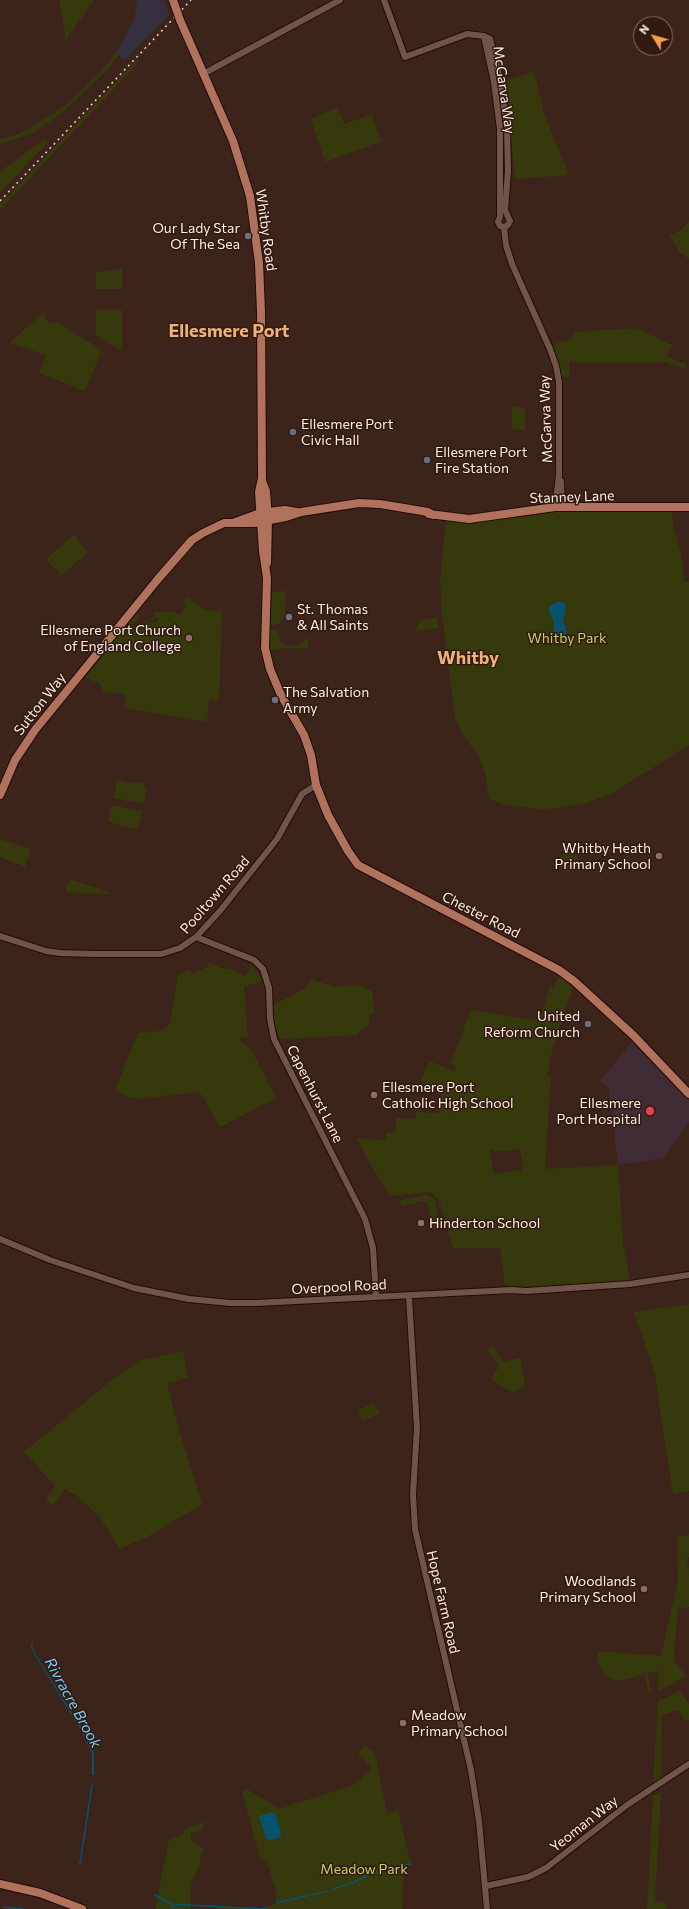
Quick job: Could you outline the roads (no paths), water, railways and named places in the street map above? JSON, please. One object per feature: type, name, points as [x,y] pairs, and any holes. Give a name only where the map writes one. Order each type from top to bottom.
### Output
[{"type":"main road","name":"Whitby Road","points":[[173,0],[180,20],[233,141],[250,196],[260,284],[262,478],[259,492],[269,549],[266,571],[267,599],[265,648],[270,669],[281,694],[304,735]]},
{"type":"main road","name":"Stanney Lane","points":[[264,516],[285,510],[301,512],[359,503],[380,504],[428,512],[433,515]]},
{"type":"main road","name":"Stanney Lane","points":[[337,507],[377,507],[389,510],[469,519],[559,507],[689,508]]},
{"type":"main road","name":"Sutton Way","points":[[0,795],[17,756],[34,730],[158,578],[192,540],[216,526],[264,516]]},
{"type":"main road","name":"Chester Road","points":[[304,735],[311,755],[316,785],[328,815],[348,851],[358,865],[559,970],[574,981],[633,1035],[689,1094]]},
{"type":"main road","points":[[0,1884],[40,1893],[82,1909]]},
{"type":"street","points":[[203,74],[340,0]]},
{"type":"street","points":[[384,0],[405,57],[467,34],[484,36]]},
{"type":"street","name":"McGarva Way","points":[[484,36],[494,82],[500,129],[500,217]]},
{"type":"street","name":"McGarva Way","points":[[484,36],[490,39],[500,78],[507,127],[508,171],[505,210],[508,217]]},
{"type":"street","points":[[500,217],[508,217],[509,223],[504,227],[498,223],[500,217]]},
{"type":"street","name":"McGarva Way","points":[[504,227],[506,245],[512,264],[550,349],[556,366],[558,382],[560,475],[559,507]]},
{"type":"street","name":"Pooltown Road","points":[[0,936],[46,951],[120,955],[169,952],[180,948],[196,937],[229,900],[277,839],[302,794],[316,785]]},
{"type":"street","name":"Capenhurst Lane","points":[[196,937],[254,960],[262,969],[269,988],[270,1019],[274,1039],[365,1219],[373,1248],[376,1297]]},
{"type":"street","name":"Overpool Road","points":[[0,1239],[50,1260],[116,1282],[159,1294],[189,1299],[258,1303],[376,1297],[409,1297],[617,1285],[689,1275]]},
{"type":"street","name":"Hope Farm Road","points":[[409,1297],[417,1428],[413,1494],[415,1529],[471,1770],[479,1821],[487,1909]]},
{"type":"street","name":"Yeoman Way","points":[[486,1886],[528,1877],[546,1868],[627,1805],[689,1764]]},
{"type":"water","points":[[559,601],[565,603],[566,606],[563,622],[567,630],[566,636],[559,639],[554,634],[554,622],[549,612],[549,607]]},
{"type":"water","points":[[33,1639],[32,1645],[36,1655],[81,1727],[94,1753],[94,1775],[92,1775],[92,1753],[81,1730],[36,1657],[31,1646]]},
{"type":"water","points":[[273,1812],[276,1815],[281,1833],[280,1837],[269,1840],[266,1838],[259,1816]]},
{"type":"waterway","name":"Rivracre Brook","points":[[80,1864],[92,1785]]},
{"type":"waterway","points":[[333,1889],[354,1882],[372,1873],[411,1864]]},
{"type":"waterway","points":[[277,1903],[327,1891]]},
{"type":"waterway","points":[[155,1895],[171,1904],[262,1909],[269,1907]]},
{"type":"waterway","points":[[171,1904],[173,1909]]},
{"type":"waterway","points":[[3,1907],[23,1909]]},
{"type":"railway","points":[[0,201],[191,0]]},
{"type":"place","name":"Our Lady Star Of The Sea","points":[[248,236]]},
{"type":"place","name":"Ellesmere Port Civic Hall","points":[[293,432]]},
{"type":"place","name":"Ellesmere Port Fire Station","points":[[427,460]]},
{"type":"place","name":"St. Thomas & All Saints","points":[[289,617]]},
{"type":"place","name":"Ellesmere Port Church of England College","points":[[189,638]]},
{"type":"place","name":"The Salvation Army","points":[[275,700]]},
{"type":"place","name":"Whitby Heath Primary School","points":[[659,856]]},
{"type":"place","name":"United Reform Church","points":[[588,1024]]},
{"type":"place","name":"Ellesmere Port Catholic High School","points":[[374,1095]]},
{"type":"place","name":"Ellesmere Port Hospital","points":[[650,1111]]},
{"type":"place","name":"Hinderton School","points":[[421,1223]]},
{"type":"place","name":"Woodlands Primary School","points":[[644,1589]]},
{"type":"place","name":"Meadow Primary School","points":[[403,1723]]},
{"type":"district","name":"Ellesmere Port","points":[[229,331]]},
{"type":"district","name":"Whitby","points":[[468,658]]},
{"type":"park label","name":"Whitby Park","points":[[567,638]]},
{"type":"park label","name":"Meadow Park","points":[[364,1869]]}]
